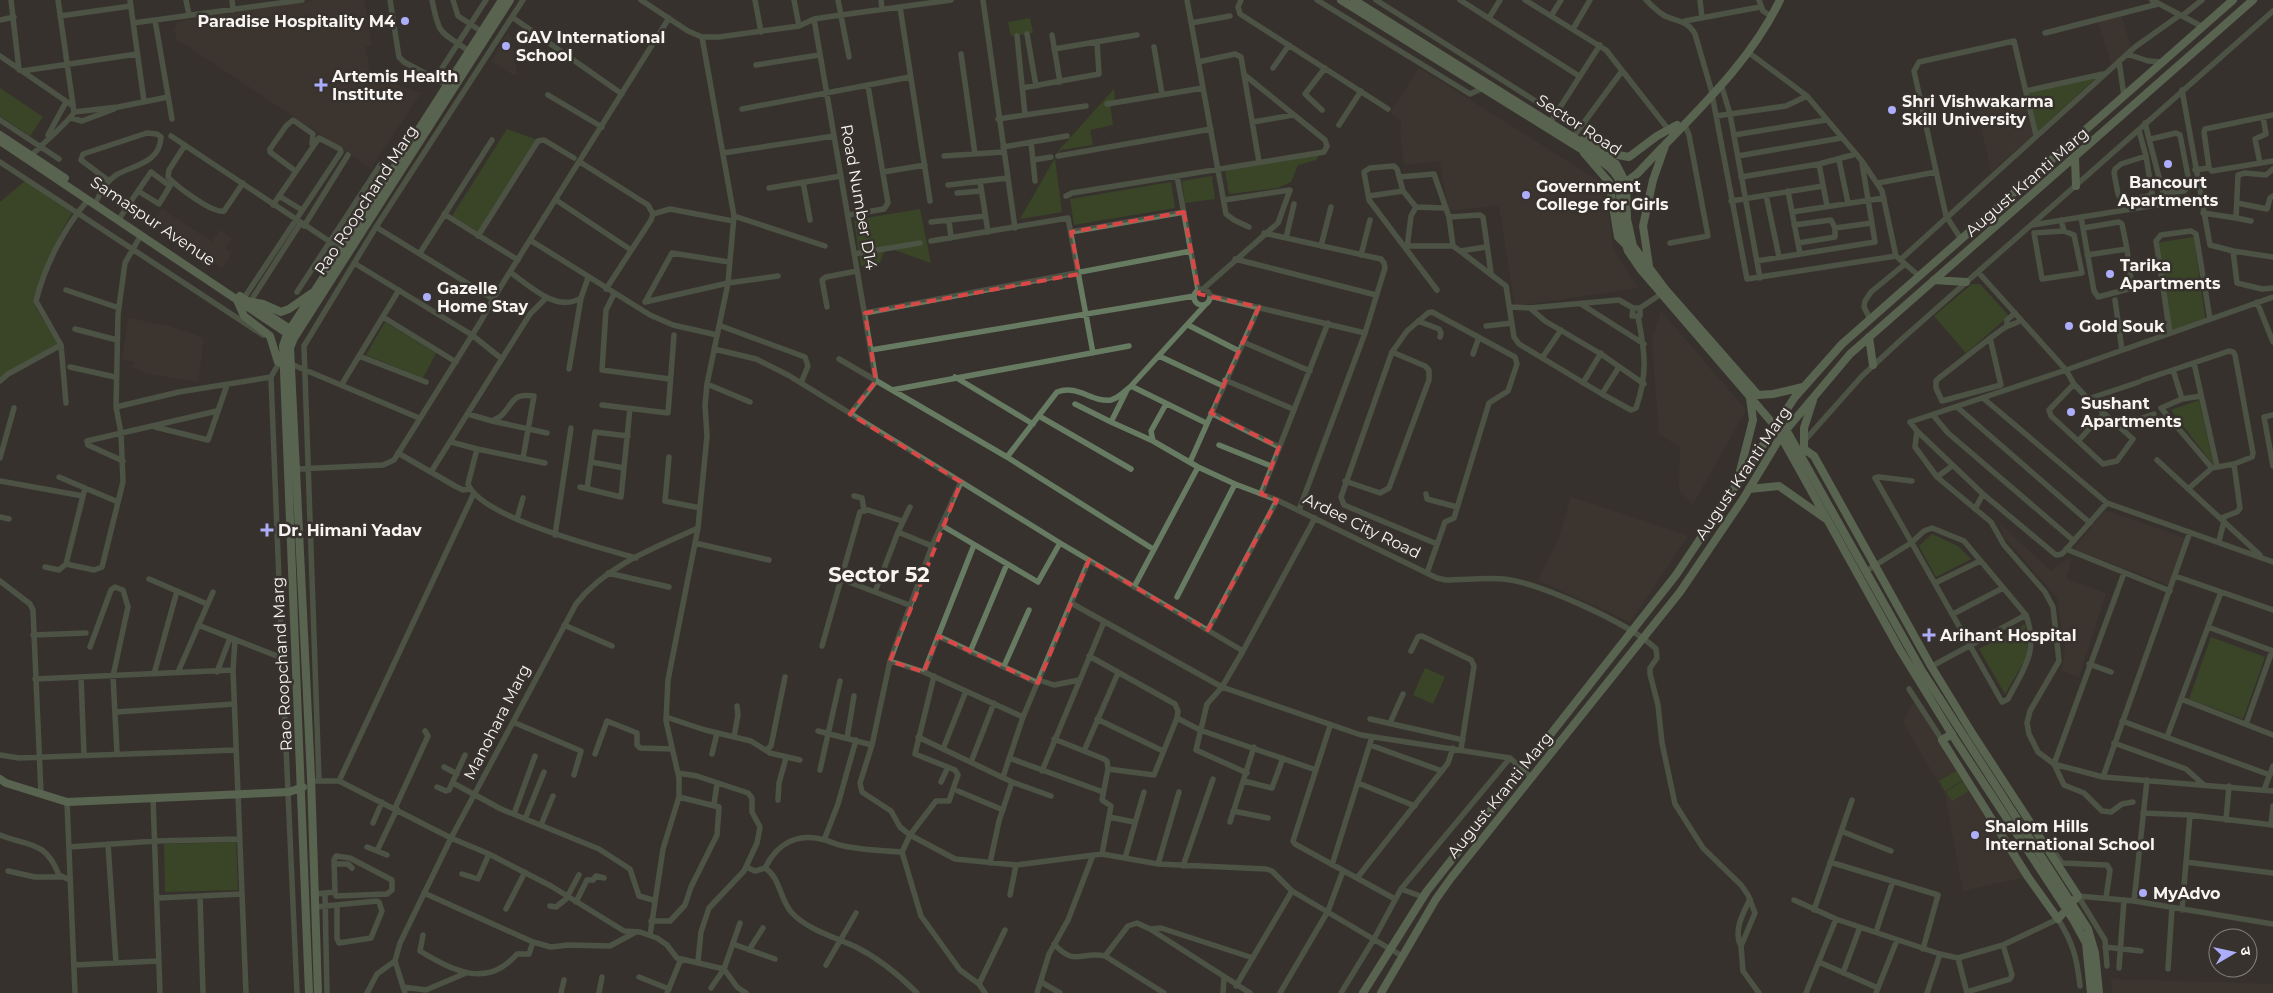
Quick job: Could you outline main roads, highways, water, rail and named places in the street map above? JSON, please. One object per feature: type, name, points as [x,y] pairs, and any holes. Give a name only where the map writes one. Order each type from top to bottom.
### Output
[{"type":"main road","name":"Rao Roopchand Marg","points":[[309,993],[281,364],[283,346],[484,34],[502,0]]},
{"type":"main road","name":"Rao Roopchand Marg","points":[[318,993],[315,907],[315,781],[296,469],[290,348],[292,334],[314,292],[341,250],[369,214],[469,51],[510,0]]},
{"type":"main road","name":"Sector Road","points":[[1341,0],[1369,14],[1549,125],[1582,150],[1612,169],[1622,182]]},
{"type":"main road","name":"Sector Road","points":[[1354,0],[1369,14],[1483,88],[1549,125],[1577,138],[1616,164],[1622,182]]},
{"type":"main road","points":[[1711,92],[1748,52],[1770,15],[1776,0]]},
{"type":"main road","points":[[1626,245],[1622,182],[1711,92],[1780,0]]},
{"type":"main road","name":"August Kranti Marg","points":[[1364,993],[1423,897],[1676,575],[1803,387],[1842,344],[2233,0]]},
{"type":"main road","name":"August Kranti Marg","points":[[1381,993],[1441,892],[1680,592],[1750,489],[1783,432],[1850,354],[2253,0]]},
{"type":"main road","points":[[2097,120],[2106,130]]},
{"type":"main road","points":[[1577,138],[1586,139],[1618,155],[1629,157],[1668,129],[1681,124]]},
{"type":"main road","points":[[1622,182],[1667,142],[1681,124]]},
{"type":"main road","name":"Samaspur Avenue","points":[[0,135],[32,155],[141,235],[244,300],[292,334]]},
{"type":"main road","name":"Samaspur Avenue","points":[[0,141],[121,216],[162,247]]},
{"type":"main road","points":[[1650,271],[1643,236],[1643,226],[1653,180],[1667,142]]},
{"type":"main road","points":[[1582,150],[1609,182],[1616,233],[1620,241],[1626,245],[1641,270],[1661,294],[1746,391],[1777,423],[1804,460],[1922,671],[2068,905],[2086,943],[2091,993]]},
{"type":"main road","points":[[2075,158],[2076,186]]},
{"type":"main road","points":[[1622,182],[1629,234],[1633,246],[1650,271],[1758,395],[1773,394],[1803,387]]},
{"type":"main road","points":[[1934,280],[1966,282]]},
{"type":"main road","points":[[291,364],[281,364],[268,334],[240,315],[244,300],[257,302],[281,312],[289,309],[314,292]]},
{"type":"main road","name":"Samaspur Avenue","points":[[244,300],[292,334]]},
{"type":"main road","points":[[1869,337],[1873,365]]},
{"type":"main road","points":[[1735,488],[1753,420],[1752,406],[1746,391]]},
{"type":"main road","points":[[1804,460],[1806,439],[1804,428],[1816,394]]},
{"type":"main road","points":[[1783,432],[1900,650],[1952,734],[2092,939],[2099,993]]},
{"type":"main road","points":[[1804,449],[1814,456],[1933,666],[2078,896],[2057,918],[2028,877],[1942,740],[1952,734]]},
{"type":"main road","points":[[1750,489],[1779,486],[1830,522]]},
{"type":"main road","points":[[0,779],[67,802],[289,792],[315,781]]},
{"type":"place","name":"Paradise Hospitality M4","points":[[405,21]]},
{"type":"place","name":"GAV International School","points":[[506,46]]},
{"type":"place","name":"Artemis Health Institute","points":[[321,85]]},
{"type":"place","name":"Shri Vishwakarma Skill University","points":[[1892,110]]},
{"type":"place","name":"Bancourt Apartments","points":[[2168,164]]},
{"type":"place","name":"Government College for Girls","points":[[1526,195]]},
{"type":"place","name":"Tarika Apartments","points":[[2110,274]]},
{"type":"place","name":"Gazelle Home Stay","points":[[427,297]]},
{"type":"place","name":"Gold Souk","points":[[2069,326]]},
{"type":"place","name":"Sushant Apartments","points":[[2071,412]]},
{"type":"place","name":"Dr. Himani Yadav","points":[[267,530]]},
{"type":"place","name":"Arihant Hospital","points":[[1929,635]]},
{"type":"place","name":"Shalom Hills International School","points":[[1975,835]]},
{"type":"place","name":"MyAdvo","points":[[2143,893]]},
{"type":"district","name":"Sector 52","points":[[879,574]]}]
